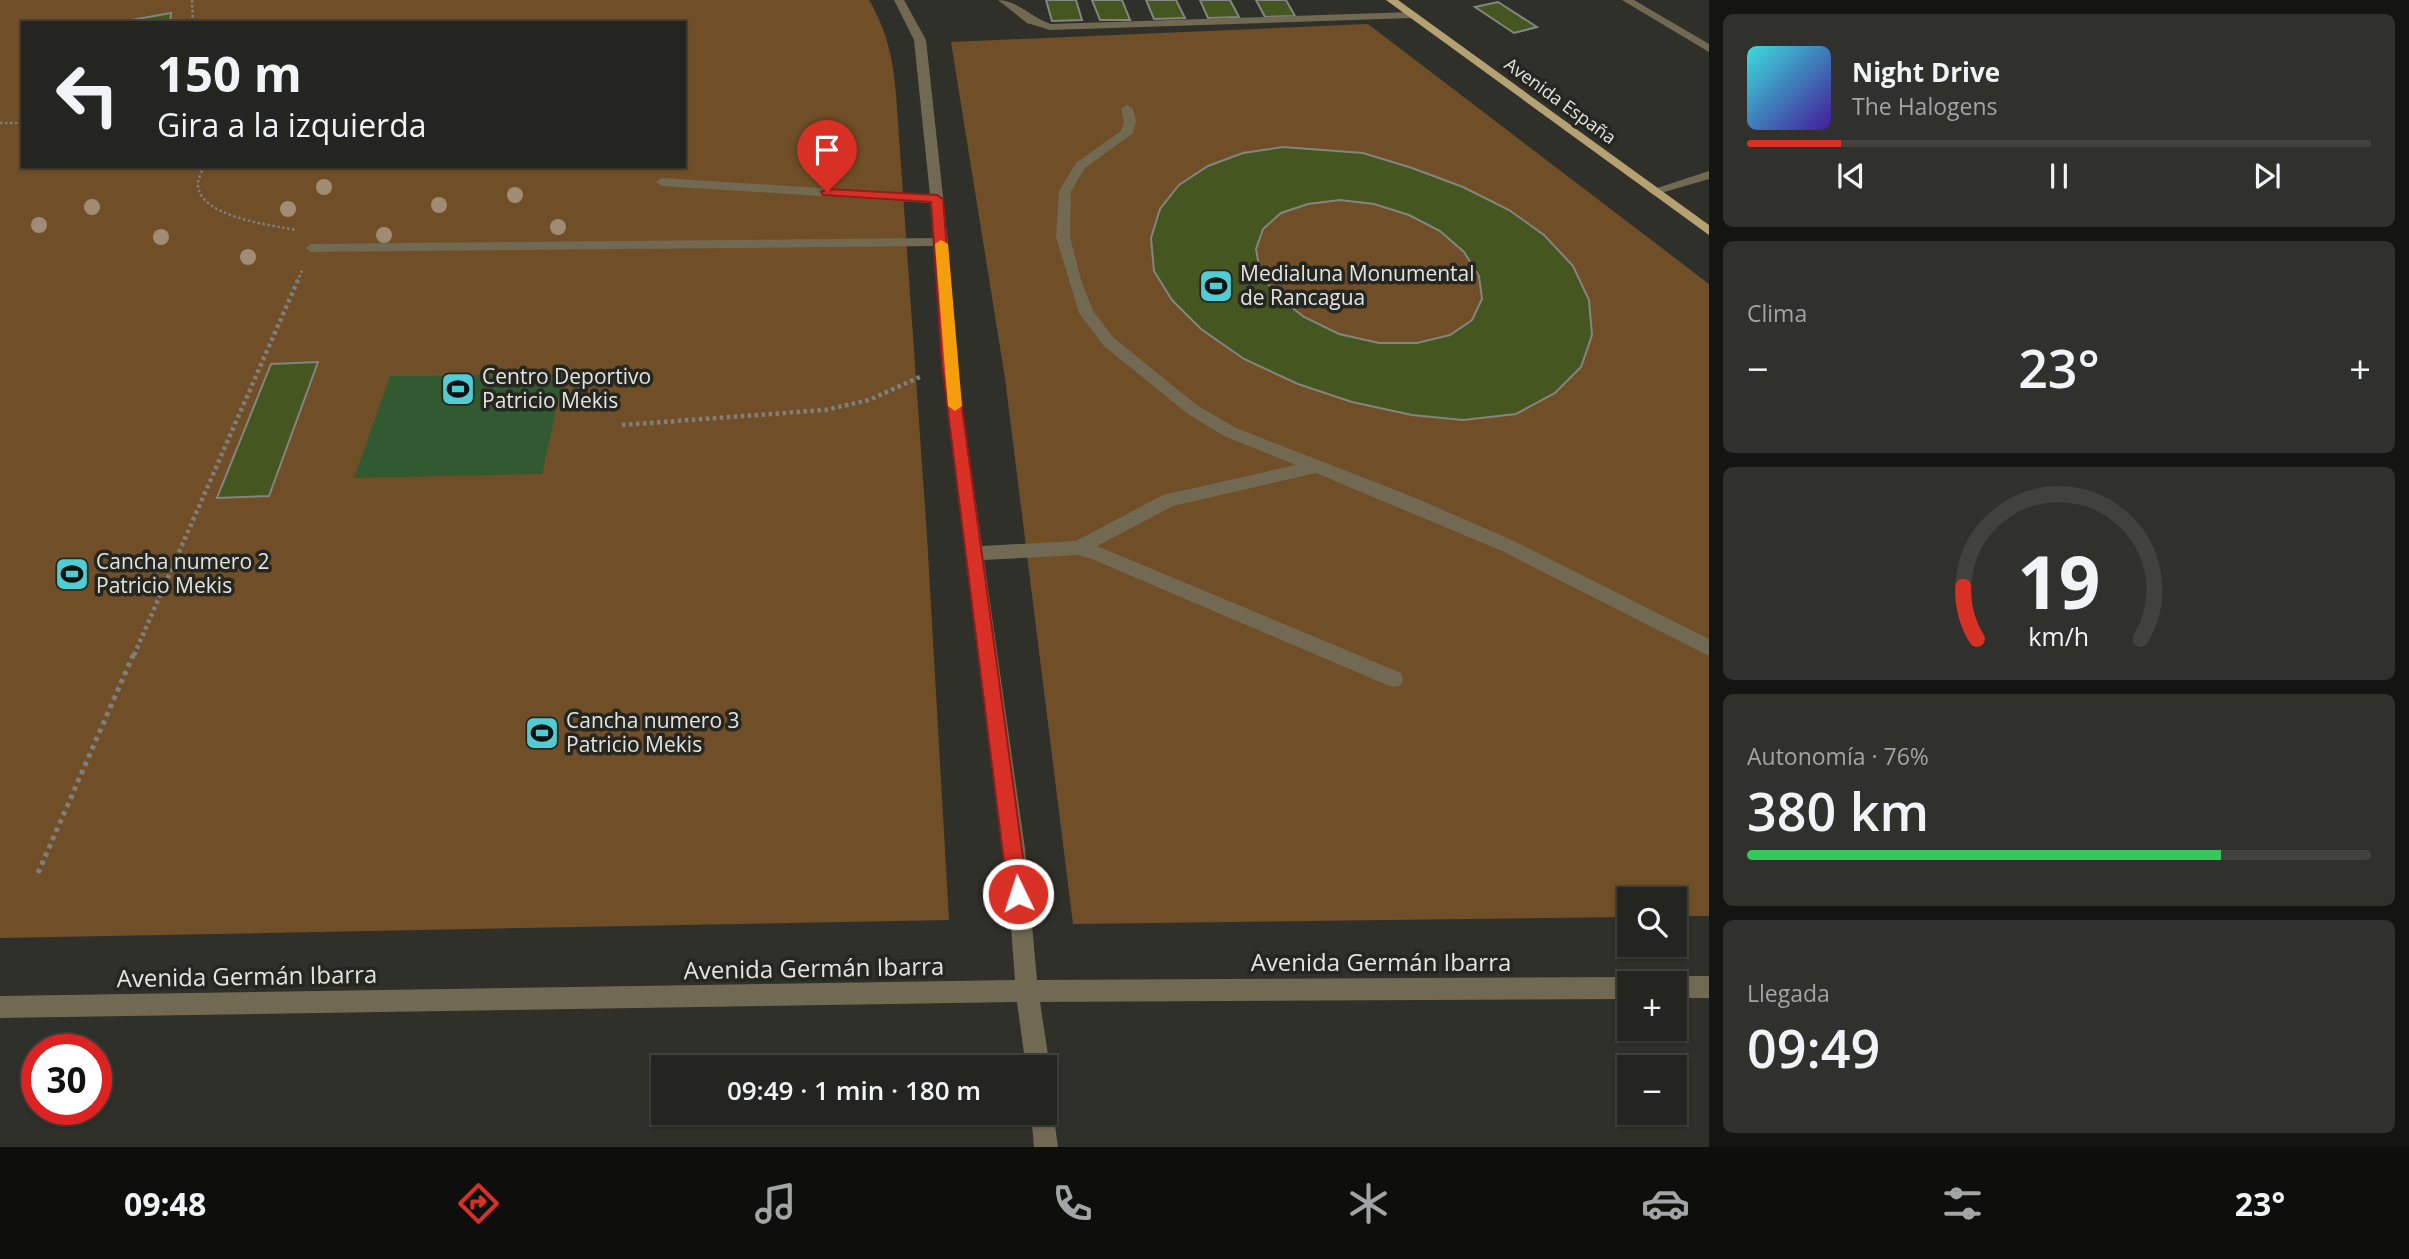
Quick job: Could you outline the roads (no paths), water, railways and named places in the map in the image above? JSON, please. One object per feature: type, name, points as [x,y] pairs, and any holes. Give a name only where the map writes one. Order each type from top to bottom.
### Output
[{"type":"main road","name":"Avenida España","points":[[1391,0],[1709,231]]},
{"type":"street","points":[[899,0],[920,40],[941,242],[949,363],[1014,849],[1027,991],[1036,1055]]},
{"type":"street","points":[[1003,0],[1031,21],[1050,27],[1412,15]]},
{"type":"street","points":[[1627,0],[1709,48]]},
{"type":"street","points":[[1127,109],[1130,121],[1127,133],[1080,166],[1065,191],[1063,237],[1086,313],[1109,342],[1193,410],[1230,432],[1508,546],[1709,648]]},
{"type":"street","points":[[1654,191],[1706,179]]},
{"type":"street","points":[[662,182],[937,199]]},
{"type":"street","points":[[312,248],[941,242]]},
{"type":"street","points":[[975,553],[1078,548],[1170,500],[1318,466]]},
{"type":"street","points":[[1078,548],[1394,680]]},
{"type":"street","points":[[1687,988],[1709,987]]},
{"type":"street","name":"Avenida Germán Ibarra","points":[[0,1007],[1027,991],[1617,988]]},
{"type":"street","points":[[1044,1125],[1046,1147]]},
{"type":"place","name":"Medialuna Monumental de Rancagua","points":[[1216,286]]},
{"type":"place","name":"Centro Deportivo Patricio Mekis","points":[[458,389]]},
{"type":"place","name":"Cancha numero 2 Patricio Mekis","points":[[72,574]]},
{"type":"place","name":"Cancha numero 3 Patricio Mekis","points":[[542,733]]}]
